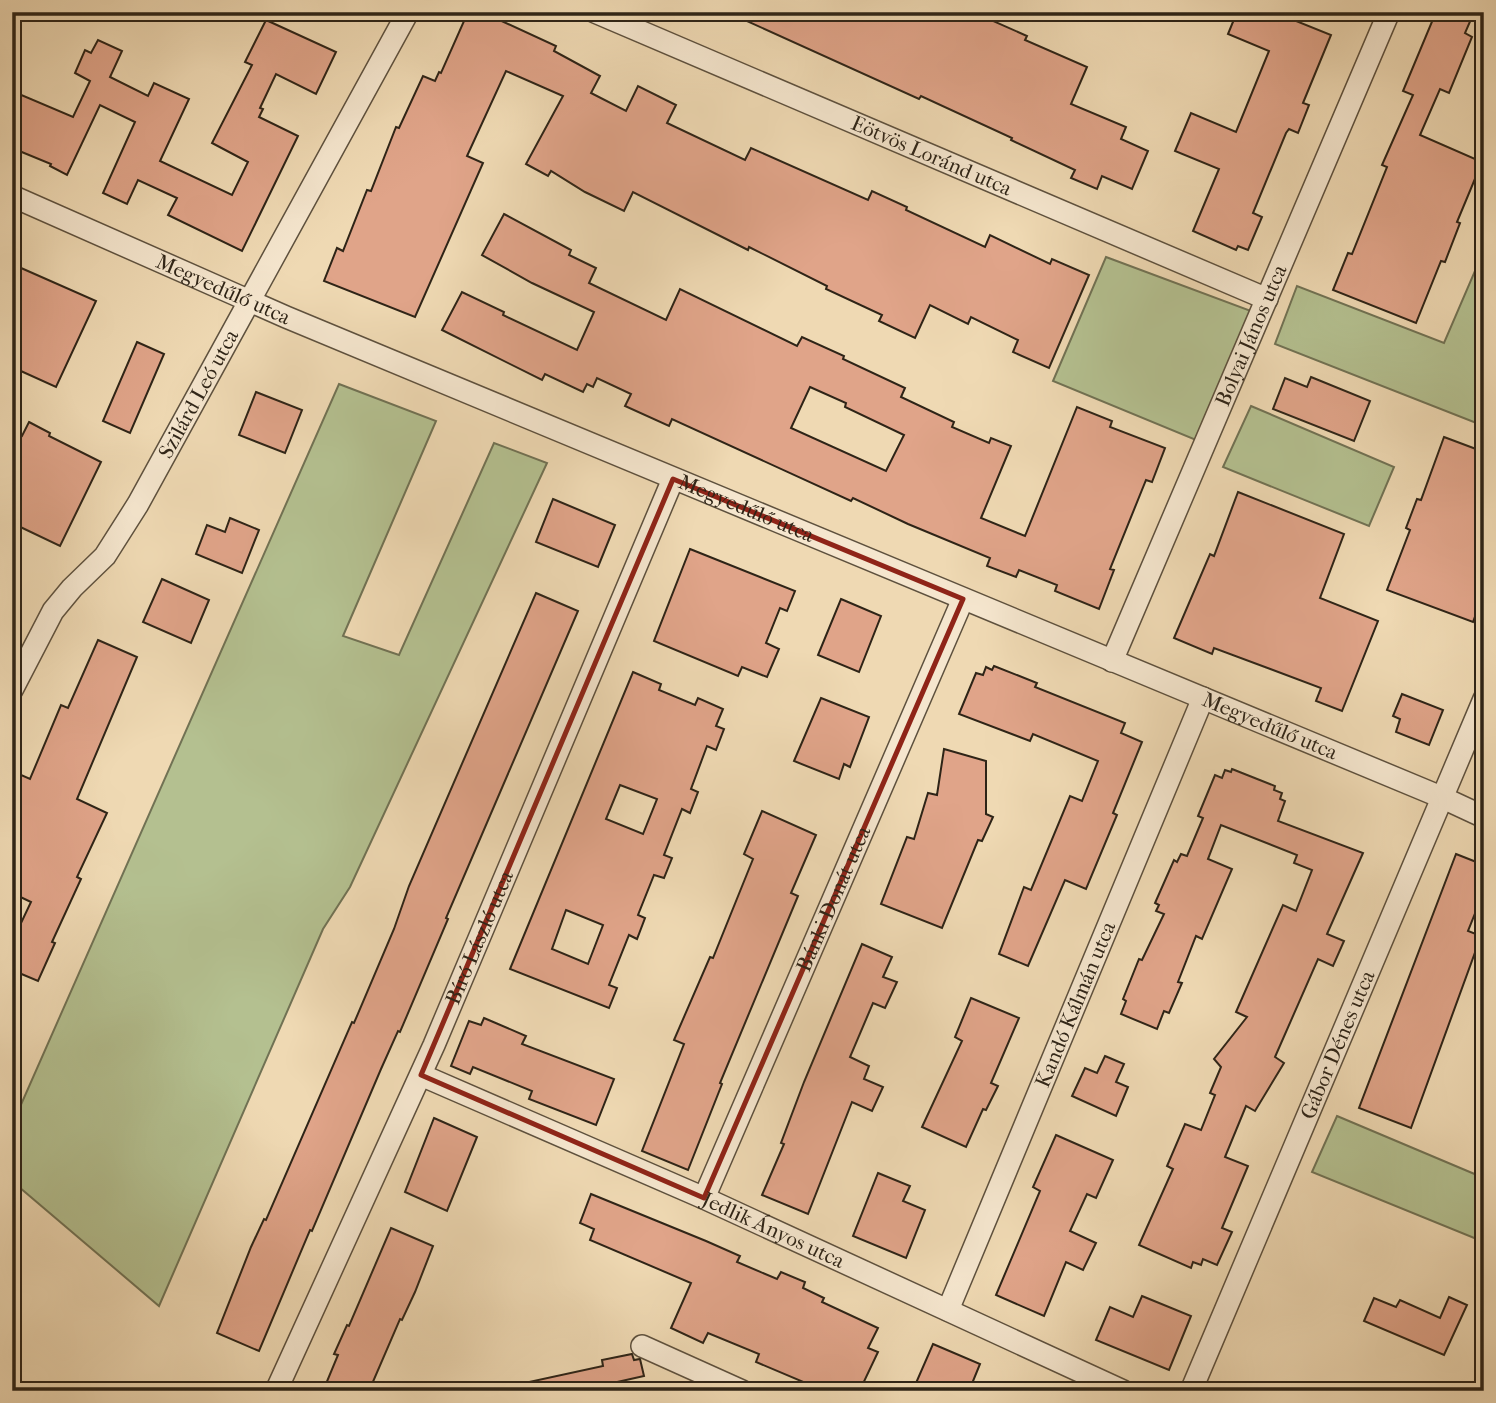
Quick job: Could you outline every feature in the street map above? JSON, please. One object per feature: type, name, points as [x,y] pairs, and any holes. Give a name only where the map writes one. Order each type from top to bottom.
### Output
[{"type":"street","name":"Szilárd Leó utca","points":[[12,690],[53,611],[105,556],[138,504],[408,12]]},
{"type":"street","name":"Eötvös Loránd utca","points":[[595,12],[1267,299]]},
{"type":"street","name":"Bolyai János utca","points":[[1112,661],[1388,12]]},
{"type":"street","name":"Megyedűlő utca","points":[[12,196],[251,302],[1484,817]]},
{"type":"street","name":"Bíró László utca","points":[[276,1391],[421,1075],[673,479]]},
{"type":"street","name":"Bánki Donát utca","points":[[704,1198],[963,599]]},
{"type":"street","name":"Kandó Kálmán utca","points":[[948,1310],[1203,698]]},
{"type":"street","name":"Gábor Dénes utca","points":[[1191,1391],[1484,699]]},
{"type":"street","name":"Jedlik Ányos utca","points":[[421,1075],[704,1198],[1123,1391]]},
{"type":"street","points":[[642,1346],[743,1391]]},
{"type":"highlighted area","points":[[673,479],[963,599],[704,1198],[421,1075]]},
{"type":"green space","points":[[1484,250],[1484,426],[1275,344],[1297,286],[1444,343]]},
{"type":"green space","points":[[1106,257],[1251,311],[1196,440],[1053,381]]},
{"type":"green space","points":[[339,384],[436,421],[343,636],[399,655],[494,443],[547,463],[350,887],[323,929],[159,1306],[12,1181],[12,1125]]},
{"type":"green space","points":[[1251,406],[1394,467],[1369,526],[1223,467]]},
{"type":"green space","points":[[1337,1116],[1484,1178],[1484,1242],[1312,1172]]},
{"type":"building","points":[[468,12],[482,12],[556,46],[554,51],[600,76],[591,93],[626,111],[638,86],[676,105],[667,123],[745,160],[751,148],[868,200],[872,191],[985,247],[990,235],[1050,264],[1052,259],[1089,275],[1049,368],[1013,352],[1018,340],[971,317],[968,324],[930,305],[915,338],[879,321],[882,315],[826,289],[827,286],[633,192],[624,211],[551,171],[548,176],[526,164],[563,96],[506,71],[467,156],[483,163],[415,317],[324,281],[337,248],[343,251],[367,190],[371,191],[396,127],[399,128],[423,76],[435,81],[439,72],[441,73]]},
{"type":"building","points":[[727,12],[973,12],[1027,36],[1025,40],[1087,67],[1071,104],[1126,127],[1121,139],[1148,151],[1132,189],[1102,176],[1097,189],[1071,178],[1075,170],[1011,140],[1012,138]]},
{"type":"building","points":[[1237,12],[1288,12],[1286,17],[1331,35],[1303,103],[1309,105],[1298,133],[1289,129],[1286,133],[1253,213],[1262,217],[1248,250],[1238,246],[1236,250],[1193,231],[1219,169],[1175,151],[1191,113],[1236,132],[1269,51],[1228,34]]},
{"type":"building","points":[[1436,12],[1461,12],[1472,17],[1465,33],[1472,37],[1449,93],[1440,89],[1420,135],[1482,162],[1457,222],[1460,223],[1445,262],[1441,261],[1416,323],[1333,290],[1348,253],[1352,254],[1387,167],[1382,165],[1413,95],[1403,91]]},
{"type":"building","points":[[266,20],[336,52],[316,94],[276,74],[260,108],[263,109],[259,117],[298,136],[242,251],[168,215],[177,198],[138,180],[127,204],[103,193],[135,122],[100,105],[67,175],[50,166],[51,164],[12,148],[12,91],[73,117],[90,81],[75,73],[85,50],[91,53],[98,40],[122,51],[110,77],[148,96],[154,83],[189,99],[160,161],[232,195],[248,162],[212,143],[252,65],[245,62]]},
{"type":"building","points":[[504,214],[571,250],[569,255],[596,268],[589,283],[666,320],[680,289],[797,346],[802,337],[844,356],[843,359],[905,388],[901,397],[954,422],[952,427],[989,443],[991,438],[1011,446],[981,518],[1025,536],[1077,407],[1112,421],[1110,427],[1165,448],[1152,482],[1146,480],[1110,569],[1114,570],[1099,609],[1055,591],[1057,585],[1019,570],[1016,577],[987,566],[990,558],[853,498],[851,501],[672,419],[669,426],[625,406],[631,394],[597,378],[593,387],[587,384],[583,392],[545,374],[542,380],[442,330],[462,292],[577,350],[594,312],[532,283],[482,255]],"holes":[[[810,387],[846,403],[845,407],[904,435],[886,471],[791,428]]]},
{"type":"building","points":[[12,264],[96,301],[56,387],[12,367]]},
{"type":"building","points":[[137,342],[164,354],[130,433],[103,421]]},
{"type":"building","points":[[1311,377],[1370,401],[1354,441],[1273,409],[1285,378],[1307,387]]},
{"type":"building","points":[[256,392],[302,410],[285,453],[239,435]]},
{"type":"building","points":[[29,422],[50,433],[49,436],[101,462],[60,546],[12,523],[12,431],[22,436]]},
{"type":"building","points":[[1444,437],[1484,452],[1484,592],[1473,622],[1387,590],[1410,530],[1406,528],[1417,499],[1421,500]]},
{"type":"building","points":[[1238,492],[1344,534],[1320,598],[1378,621],[1342,711],[1316,701],[1321,688],[1214,648],[1212,654],[1174,638],[1210,554],[1214,556]]},
{"type":"building","points":[[553,499],[615,525],[598,567],[536,542]]},
{"type":"building","points":[[230,518],[259,530],[242,573],[196,554],[207,525],[225,532]]},
{"type":"building","points":[[690,549],[795,591],[787,611],[780,608],[766,643],[779,649],[767,677],[742,667],[738,676],[654,641]]},
{"type":"building","points":[[162,579],[209,600],[191,643],[143,622]]},
{"type":"building","points":[[536,593],[578,611],[400,1032],[398,1031],[381,1069],[259,1351],[217,1333],[251,1247],[264,1219],[266,1220],[352,1022],[354,1023],[409,886]]},
{"type":"building","points":[[841,599],[881,616],[859,672],[818,655]]},
{"type":"building","points":[[98,640],[137,657],[77,799],[107,813],[77,877],[81,879],[52,942],[55,943],[38,981],[12,970],[12,942],[31,902],[12,893],[12,790],[19,774],[30,779],[61,705],[68,708]]},
{"type":"building","points":[[994,666],[1037,683],[1035,687],[1125,723],[1121,733],[1142,742],[1113,813],[1117,815],[1086,889],[1065,880],[1028,966],[999,954],[1024,887],[1031,890],[1070,796],[1082,801],[1098,761],[1033,734],[1030,741],[959,714],[976,673],[983,675],[986,667],[992,670]]},
{"type":"building","points":[[633,672],[661,684],[659,690],[695,705],[698,698],[723,709],[716,726],[724,729],[716,750],[707,746],[691,789],[698,792],[690,813],[682,809],[664,855],[672,858],[664,878],[654,875],[638,915],[645,918],[637,939],[629,935],[609,985],[617,988],[609,1008],[510,969]],"holes":[[[620,785],[657,799],[643,834],[606,819]],[[566,910],[603,925],[588,964],[552,949]]]},
{"type":"building","points":[[1402,694],[1443,710],[1429,745],[1396,732],[1400,719],[1393,716]]},
{"type":"building","points":[[821,698],[869,717],[850,767],[844,764],[839,779],[794,761]]},
{"type":"building","points":[[944,749],[986,761],[986,814],[993,817],[982,841],[978,840],[942,928],[881,904],[907,837],[914,839],[928,793],[937,795]]},
{"type":"building","points":[[1232,769],[1275,786],[1274,790],[1282,793],[1280,799],[1285,801],[1278,821],[1363,853],[1327,934],[1344,941],[1333,966],[1318,959],[1275,1057],[1284,1063],[1255,1111],[1246,1106],[1225,1157],[1248,1166],[1222,1228],[1232,1232],[1217,1265],[1203,1259],[1201,1265],[1193,1262],[1191,1268],[1139,1245],[1173,1169],[1167,1166],[1185,1124],[1201,1130],[1215,1095],[1210,1093],[1221,1067],[1214,1059],[1247,1017],[1236,1012],[1283,905],[1296,911],[1312,870],[1294,863],[1297,855],[1221,825],[1208,859],[1232,869],[1202,939],[1196,936],[1178,982],[1182,983],[1169,1013],[1164,1011],[1157,1029],[1121,1014],[1126,1001],[1123,999],[1139,959],[1142,960],[1164,914],[1156,911],[1159,905],[1155,903],[1174,860],[1177,862],[1181,854],[1187,856],[1203,818],[1198,816],[1215,775],[1222,778],[1225,770],[1231,772]]},
{"type":"building","points":[[762,811],[816,835],[791,893],[798,896],[720,1083],[722,1084],[688,1170],[642,1151],[684,1044],[674,1040],[710,957],[713,958],[753,859],[744,854]]},
{"type":"building","points":[[1456,854],[1484,865],[1484,891],[1468,931],[1481,936],[1411,1128],[1359,1108]]},
{"type":"building","points":[[862,944],[892,957],[883,977],[897,982],[885,1008],[873,1003],[850,1057],[869,1066],[864,1079],[883,1087],[872,1111],[852,1102],[808,1214],[762,1195],[784,1144],[781,1143],[804,1082]]},
{"type":"building","points":[[971,998],[1019,1018],[991,1083],[998,1086],[986,1110],[983,1109],[966,1147],[922,1127],[962,1041],[955,1037]]},
{"type":"building","points":[[484,1018],[526,1036],[522,1044],[614,1079],[596,1125],[529,1099],[532,1091],[473,1067],[470,1074],[451,1066],[469,1021],[481,1025]]},
{"type":"building","points":[[1105,1056],[1124,1064],[1116,1082],[1128,1087],[1116,1116],[1072,1096],[1085,1068],[1097,1073]]},
{"type":"building","points":[[434,1118],[477,1137],[447,1211],[405,1192]]},
{"type":"building","points":[[1056,1135],[1113,1160],[1096,1198],[1087,1194],[1070,1231],[1096,1243],[1083,1270],[1066,1262],[1044,1316],[996,1295],[1040,1191],[1033,1187]]},
{"type":"building","points":[[878,1173],[910,1186],[903,1201],[925,1210],[906,1258],[853,1236]]},
{"type":"building","points":[[591,1194],[740,1256],[737,1262],[777,1279],[781,1272],[805,1282],[803,1288],[824,1298],[822,1302],[878,1328],[868,1348],[878,1352],[860,1390],[850,1385],[847,1391],[811,1391],[813,1386],[756,1362],[759,1354],[708,1333],[703,1343],[671,1328],[691,1283],[590,1240],[594,1229],[580,1223]]},
{"type":"building","points":[[391,1228],[433,1246],[415,1292],[402,1320],[400,1319],[369,1391],[323,1391],[338,1355],[334,1354],[347,1325],[349,1326]]},
{"type":"building","points":[[1142,1296],[1191,1316],[1169,1370],[1096,1340],[1110,1307],[1133,1317]]},
{"type":"building","points":[[1449,1297],[1467,1305],[1444,1355],[1364,1321],[1374,1298],[1396,1307],[1400,1300],[1440,1318]]},
{"type":"building","points":[[933,1344],[980,1364],[969,1391],[934,1391],[916,1383]]},
{"type":"building","points":[[632,1354],[634,1360],[640,1359],[644,1376],[577,1391],[530,1391],[529,1382],[603,1366],[602,1360]]}]
